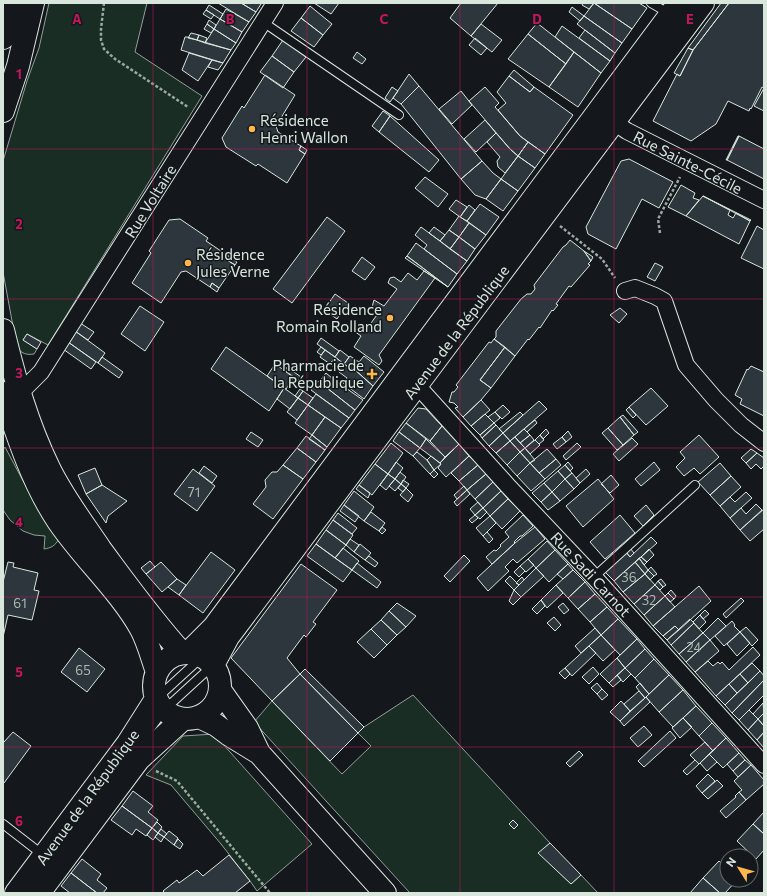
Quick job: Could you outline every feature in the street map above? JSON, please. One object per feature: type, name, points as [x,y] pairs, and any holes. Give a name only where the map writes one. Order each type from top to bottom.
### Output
[{"type":"main road","points":[[3,38],[12,3]]},
{"type":"main road","points":[[3,111],[18,66],[33,3]]},
{"type":"main road","name":"Avenue de la République","points":[[197,656],[228,637],[414,374],[599,130],[703,3]]},
{"type":"main road","name":"Avenue de la République","points":[[414,374],[545,214],[674,8]]},
{"type":"main road","points":[[3,330],[8,403],[20,445],[45,499],[58,521],[125,605],[141,629],[157,672]]},
{"type":"main road","points":[[8,403],[30,423],[48,467],[73,509],[130,590],[162,631],[218,672],[220,681],[218,699],[207,713],[176,711]]},
{"type":"main road","points":[[197,656],[169,657],[157,672],[154,681],[154,690],[176,711],[216,725],[259,753],[386,893]]},
{"type":"main road","points":[[220,690],[247,728],[259,753]]},
{"type":"main road","name":"Avenue de la République","points":[[39,893],[136,756],[148,750],[176,711]]},
{"type":"main road","name":"Avenue de la République","points":[[16,893],[128,743],[176,711]]},
{"type":"street","name":"Rue Voltaire","points":[[8,403],[41,372],[275,3]]},
{"type":"street","name":"Rue Sainte-Cécile","points":[[599,130],[688,162],[764,200]]},
{"type":"street","points":[[625,292],[635,288],[664,301],[686,365],[716,400],[736,420],[764,443]]},
{"type":"street","name":"Rue Sadi Carnot","points":[[414,374],[423,392],[508,486],[594,577],[764,765]]},
{"type":"lane","points":[[651,3],[674,8]]},
{"type":"lane","points":[[263,22],[399,115]]},
{"type":"lane","points":[[594,577],[694,485]]},
{"type":"lane","points":[[176,711],[197,656],[259,581]]},
{"type":"lane","points":[[176,711],[197,656]]},
{"type":"lane","points":[[3,824],[44,856]]},
{"type":"path","points":[[104,3],[101,40],[104,48],[109,54],[178,102],[202,116]]},
{"type":"path","points":[[660,233],[658,218],[688,162]]},
{"type":"path","points":[[545,214],[602,259],[625,292]]},
{"type":"path","points":[[136,756],[177,781],[270,893]]},
{"type":"green space","points":[[49,3],[147,3],[135,52],[202,96],[48,345],[27,334],[23,340],[37,349],[34,354],[25,354],[17,348],[3,272],[3,161],[27,81],[39,48]]},
{"type":"green space","points":[[5,447],[37,507],[59,539],[51,547],[44,549],[45,536],[34,535],[23,531],[10,520],[3,510],[3,450]]},
{"type":"green space","points":[[413,695],[550,843],[539,853],[571,884],[581,875],[598,893],[410,893],[254,722],[272,701],[342,774],[371,746],[358,733],[364,727]]},
{"type":"green space","points":[[214,734],[312,844],[257,891],[221,844],[171,785],[146,775],[183,736]]},
{"type":"building","points":[[218,3],[241,3],[256,12],[249,22]]},
{"type":"building","points":[[241,3],[259,3],[261,4],[256,12]]},
{"type":"building","points":[[314,3],[339,3],[331,14]]},
{"type":"building","points":[[461,3],[498,3],[471,36],[450,18]]},
{"type":"building","points":[[583,3],[594,3],[589,9],[582,5]]},
{"type":"building","points":[[594,3],[632,29],[622,43],[584,16]]},
{"type":"building","points":[[594,3],[639,3],[647,8],[632,29]]},
{"type":"building","points":[[721,3],[729,3],[693,50],[688,48]]},
{"type":"building","points":[[729,3],[764,3],[764,88],[762,87],[749,111],[728,101],[716,124],[691,141],[653,121],[677,74],[680,76],[693,50]]},
{"type":"building","points":[[209,5],[223,14],[220,19],[206,10]]},
{"type":"building","points":[[310,6],[332,24],[323,35],[301,18]]},
{"type":"building","points":[[572,7],[584,16],[580,21],[569,12]]},
{"type":"building","points":[[226,9],[249,22],[242,32],[220,19]]},
{"type":"building","points":[[206,10],[214,15],[211,19],[203,14]]},
{"type":"building","points":[[584,16],[622,43],[615,53],[577,24]]},
{"type":"building","points":[[301,18],[323,35],[314,47],[291,31]]},
{"type":"building","points":[[220,19],[242,32],[236,43],[214,29]]},
{"type":"building","points":[[209,20],[216,25],[214,29],[207,24]]},
{"type":"building","points":[[537,23],[574,52],[566,64],[528,34]]},
{"type":"building","points":[[207,24],[214,29],[211,33],[204,29]]},
{"type":"building","points":[[481,24],[502,40],[492,52],[471,36]]},
{"type":"building","points":[[562,26],[610,61],[601,73],[555,37]]},
{"type":"building","points":[[214,29],[236,43],[231,50],[205,43]]},
{"type":"building","points":[[585,30],[615,53],[610,61],[579,38]]},
{"type":"building","points":[[191,33],[199,35],[197,40],[188,38]]},
{"type":"building","points":[[528,34],[566,64],[549,87],[508,59]]},
{"type":"building","points":[[199,35],[207,38],[205,43],[197,40]]},
{"type":"building","points":[[185,37],[231,50],[223,63],[181,50]]},
{"type":"building","points":[[475,38],[487,48],[481,55],[469,45]]},
{"type":"building","points":[[283,40],[306,57],[294,72],[272,56]]},
{"type":"building","points":[[688,48],[693,50],[680,76],[674,73]]},
{"type":"building","points":[[357,52],[366,59],[362,64],[353,58]]},
{"type":"building","points":[[574,52],[601,73],[578,107],[549,87]]},
{"type":"building","points":[[189,53],[212,60],[198,81],[182,70]]},
{"type":"building","points":[[272,56],[294,72],[283,88],[260,72]]},
{"type":"building","points":[[212,60],[223,63],[218,70],[208,67]]},
{"type":"building","points":[[514,70],[534,87],[530,92],[509,76]]},
{"type":"building","points":[[409,74],[419,86],[401,104],[393,98]]},
{"type":"building","name":"Résidence Henri Wallon","points":[[265,75],[295,95],[276,126],[278,132],[301,146],[299,150],[305,154],[287,183],[258,164],[256,166],[226,147],[222,138],[242,106],[244,108]]},
{"type":"building","points":[[509,76],[530,92],[534,87],[573,115],[545,154],[520,136],[498,110],[506,103],[497,92]]},
{"type":"building","points":[[419,86],[482,161],[461,179],[401,104]]},
{"type":"building","points":[[392,87],[398,91],[390,102],[385,98]]},
{"type":"building","points":[[485,87],[499,103],[495,107],[520,136],[528,142],[518,156],[510,149],[469,101]]},
{"type":"building","points":[[764,88],[764,111],[754,106]]},
{"type":"building","points":[[461,91],[472,105],[452,124],[439,109]]},
{"type":"building","points":[[383,111],[390,116],[379,132],[372,126]]},
{"type":"building","points":[[390,116],[439,160],[429,172],[379,132]]},
{"type":"building","points":[[485,120],[496,133],[476,152],[464,139]]},
{"type":"building","points":[[496,133],[518,156],[505,173],[498,167],[497,161],[500,157],[487,142]]},
{"type":"building","points":[[738,136],[739,136],[726,160]]},
{"type":"building","points":[[739,136],[764,149],[764,179],[727,160]]},
{"type":"building","points":[[528,142],[545,154],[535,168],[518,156]]},
{"type":"building","points":[[301,146],[307,150],[305,154],[299,150]]},
{"type":"building","points":[[518,156],[535,168],[518,191],[501,179]]},
{"type":"building","points":[[629,159],[673,182],[659,208],[642,199],[616,249],[588,234],[586,227],[621,161]]},
{"type":"building","points":[[482,161],[501,179],[486,199],[475,195],[461,179]]},
{"type":"building","points":[[425,177],[448,194],[438,207],[415,188]]},
{"type":"building","points":[[501,179],[518,191],[503,211],[486,199]]},
{"type":"building","points":[[681,185],[695,193],[693,198],[699,200],[686,216],[668,207]]},
{"type":"building","points":[[703,196],[751,220],[750,221]]},
{"type":"building","points":[[703,196],[730,210],[728,215],[733,218],[736,213],[750,221],[739,244],[686,216]]},
{"type":"building","points":[[456,200],[467,207],[460,217],[449,209]]},
{"type":"building","points":[[480,204],[499,217],[486,235],[467,221]]},
{"type":"building","points":[[469,205],[475,210],[467,221],[460,217]]},
{"type":"building","points":[[459,216],[469,223],[459,237],[449,230]]},
{"type":"building","name":"Résidence Romain Rolland","points":[[327,217],[345,231],[292,303],[273,289]]},
{"type":"building","name":"Résidence Jules Verne","points":[[180,219],[208,238],[206,241],[230,257],[227,260],[235,265],[219,288],[212,283],[210,287],[186,271],[181,272],[161,303],[132,283],[151,253],[149,251],[169,220]]},
{"type":"building","points":[[469,223],[486,235],[475,249],[459,237]]},
{"type":"building","points":[[757,226],[764,230],[764,269],[741,258]]},
{"type":"building","points":[[421,227],[467,261],[457,274],[424,249],[427,245],[415,235]]},
{"type":"building","points":[[434,227],[445,235],[440,241],[429,233]]},
{"type":"building","points":[[449,230],[459,237],[450,249],[440,241]]},
{"type":"building","points":[[459,237],[475,249],[467,261],[450,249]]},
{"type":"building","points":[[570,240],[584,251],[591,261],[588,264],[590,265],[571,287],[569,286],[556,304],[558,305],[553,311],[552,310],[540,328],[539,327],[529,340],[528,339],[515,356],[494,339],[496,337],[496,331],[521,299],[527,294],[531,294],[535,289],[534,285]]},
{"type":"building","points":[[416,243],[457,274],[448,287],[407,256]]},
{"type":"building","points":[[584,251],[593,257],[591,261]]},
{"type":"building","points":[[407,256],[448,287],[405,258]]},
{"type":"building","points":[[230,257],[237,262],[235,265],[227,260]]},
{"type":"building","points":[[362,257],[375,267],[365,280],[352,271]]},
{"type":"building","points":[[655,263],[663,267],[655,281],[647,277]]},
{"type":"building","name":"Résidence Romain Rolland","points":[[424,271],[435,278],[379,355],[382,361],[379,365],[354,347],[361,336],[354,331],[354,327],[356,325],[360,325],[366,330],[379,312],[372,307],[374,300],[384,306],[397,289],[388,283],[390,278],[394,277],[401,282],[408,273],[417,280]]},
{"type":"building","points":[[212,283],[219,288],[217,292],[210,287]]},
{"type":"building","points":[[335,294],[348,303],[337,319],[324,310]]},
{"type":"building","points":[[140,306],[164,322],[145,351],[121,334]]},
{"type":"building","points":[[620,308],[627,314],[619,323],[610,315]]},
{"type":"building","points":[[80,323],[94,332],[88,340],[75,331]]},
{"type":"building","points":[[75,331],[105,353],[98,363],[68,342]]},
{"type":"building","points":[[27,334],[41,342],[37,349],[23,340]]},
{"type":"building","points":[[321,338],[339,351],[335,357],[317,344]]},
{"type":"building","points":[[494,339],[505,347],[480,380],[491,388],[463,417],[455,408],[458,407],[454,403],[449,402],[452,392],[454,392],[458,387],[456,385],[489,342],[491,343]]},
{"type":"building","points":[[68,342],[96,362],[91,369],[63,349]]},
{"type":"building","points":[[226,347],[284,388],[269,411],[211,369]]},
{"type":"building","points":[[321,347],[325,350],[321,355],[317,352]]},
{"type":"building","points":[[505,347],[515,356],[491,388],[480,380]]},
{"type":"building","points":[[325,350],[335,357],[330,364],[320,357]]},
{"type":"building","points":[[340,350],[349,357],[344,364],[335,357]]},
{"type":"building","points":[[350,356],[359,362],[364,356],[384,372],[373,386],[354,369],[353,370],[344,364]]},
{"type":"building","points":[[102,357],[123,372],[119,378],[98,363]]},
{"type":"building","points":[[335,357],[344,364],[339,371],[330,364]]},
{"type":"building","points":[[275,364],[294,377],[286,389],[267,376]]},
{"type":"building","points":[[344,364],[353,370],[354,369],[373,386],[364,399],[343,383],[347,378],[339,372]]},
{"type":"building","points":[[751,366],[764,372],[764,416],[740,404],[742,399],[735,395],[747,369],[748,370]]},
{"type":"building","points":[[287,367],[301,377],[298,381],[285,371]]},
{"type":"building","points":[[326,373],[333,379],[327,388],[319,382]]},
{"type":"building","points":[[333,379],[363,400],[355,410],[327,388]]},
{"type":"building","points":[[318,381],[355,410],[349,418],[311,390]]},
{"type":"building","points":[[284,388],[298,398],[290,409],[277,399]]},
{"type":"building","points":[[651,388],[668,406],[646,425],[629,407]]},
{"type":"building","points":[[300,389],[303,391],[298,398],[295,396]]},
{"type":"building","points":[[303,391],[313,398],[308,405],[298,398]]},
{"type":"building","points":[[316,394],[349,418],[341,428],[308,405]]},
{"type":"building","points":[[298,398],[308,405],[297,420],[287,412]]},
{"type":"building","points":[[481,400],[490,410],[471,426],[463,417]]},
{"type":"building","points":[[539,401],[547,409],[510,441],[503,433]]},
{"type":"building","points":[[308,405],[325,417],[312,435],[295,423]]},
{"type":"building","points":[[503,405],[510,412],[502,419],[495,412]]},
{"type":"building","points":[[629,407],[636,415],[633,418],[626,410]]},
{"type":"building","points":[[418,408],[426,409],[442,426],[430,441],[406,423]]},
{"type":"building","points":[[495,412],[500,418],[494,423],[488,417]]},
{"type":"building","points":[[520,412],[523,415],[503,433],[499,429]]},
{"type":"building","points":[[485,414],[494,423],[480,435],[471,426]]},
{"type":"building","points":[[623,415],[638,432],[634,435],[620,417]]},
{"type":"building","points":[[325,417],[341,428],[327,447],[312,435]]},
{"type":"building","points":[[620,417],[634,435],[623,445],[608,428]]},
{"type":"building","points":[[535,420],[537,423],[527,432],[524,429]]},
{"type":"building","points":[[406,423],[426,439],[420,448],[399,432]]},
{"type":"building","points":[[494,423],[496,425],[482,438],[480,435]]},
{"type":"building","points":[[496,425],[503,433],[489,446],[482,438]]},
{"type":"building","points":[[442,426],[459,444],[445,457],[430,441]]},
{"type":"building","points":[[608,428],[623,445],[617,450],[602,433]]},
{"type":"building","points":[[524,429],[530,435],[520,443],[515,437]]},
{"type":"building","points":[[546,429],[549,433],[543,439],[540,435]]},
{"type":"building","points":[[568,431],[572,437],[566,442],[562,437]]},
{"type":"building","points":[[251,432],[263,440],[258,447],[246,439]]},
{"type":"building","points":[[399,432],[420,448],[413,456],[393,441]]},
{"type":"building","points":[[503,433],[510,441],[496,453],[489,446]]},
{"type":"building","points":[[312,435],[327,447],[325,450],[309,439]]},
{"type":"building","points":[[530,435],[534,440],[525,448],[520,443]]},
{"type":"building","points":[[540,435],[544,440],[539,444],[535,440]]},
{"type":"building","points":[[699,435],[719,457],[700,474],[694,468],[684,476],[676,467],[685,458],[680,452]]},
{"type":"building","points":[[306,436],[325,450],[316,462],[297,448]]},
{"type":"building","points":[[515,437],[525,448],[520,452],[510,441]]},
{"type":"building","points":[[562,437],[566,442],[557,449],[553,444]]},
{"type":"building","points":[[632,438],[638,444],[619,461],[613,454]]},
{"type":"building","points":[[426,439],[445,457],[440,463],[420,448]]},
{"type":"building","points":[[535,440],[540,445],[530,454],[525,448]]},
{"type":"building","points":[[510,441],[520,452],[507,465],[496,453]]},
{"type":"building","points":[[391,443],[403,453],[388,474],[375,464]]},
{"type":"building","points":[[577,443],[581,447],[566,460],[563,456]]},
{"type":"building","points":[[459,444],[469,456],[446,477],[438,468],[441,464],[440,463]]},
{"type":"building","points":[[297,448],[316,462],[303,479],[283,465]]},
{"type":"building","points":[[525,448],[535,460],[530,463],[520,452]]},
{"type":"building","points":[[547,449],[556,459],[539,473],[530,463]]},
{"type":"building","points":[[751,449],[757,453],[746,463],[741,458]]},
{"type":"building","points":[[417,452],[427,460],[434,470],[430,474],[413,456]]},
{"type":"building","points":[[520,452],[530,463],[517,476],[507,465]]},
{"type":"building","points":[[757,453],[764,458],[764,466],[761,469],[756,464],[751,469],[746,463]]},
{"type":"building","points":[[431,456],[441,464],[434,470],[427,460]]},
{"type":"building","points":[[469,456],[478,465],[459,481],[451,473]]},
{"type":"building","points":[[556,459],[561,465],[545,479],[539,473]]},
{"type":"building","points":[[396,462],[403,468],[395,479],[388,474]]},
{"type":"building","points":[[568,462],[573,468],[570,471],[565,465]]},
{"type":"building","points":[[654,462],[660,470],[641,486],[635,479]]},
{"type":"building","points":[[530,463],[545,479],[531,491],[517,476]]},
{"type":"building","points":[[720,463],[731,476],[710,495],[698,482]]},
{"type":"building","points":[[375,464],[388,474],[372,495],[359,485]]},
{"type":"building","points":[[283,465],[303,479],[273,519],[253,504],[266,487],[265,480],[272,472],[277,472]]},
{"type":"building","points":[[478,465],[486,474],[467,490],[459,481]]},
{"type":"building","points":[[565,465],[572,473],[565,479],[558,471]]},
{"type":"building","points":[[204,466],[217,476],[212,483],[199,473]]},
{"type":"building","points":[[95,468],[102,485],[86,494],[78,475]]},
{"type":"building","points":[[193,469],[215,486],[197,511],[174,494]]},
{"type":"building","points":[[586,469],[590,474],[580,483],[576,478]]},
{"type":"building","points":[[434,470],[438,474],[434,478],[430,474]]},
{"type":"building","points":[[558,471],[565,479],[552,492],[544,483]]},
{"type":"building","points":[[400,472],[406,477],[401,484],[395,479]]},
{"type":"building","points":[[572,473],[580,483],[574,489],[565,479]]},
{"type":"building","points":[[388,474],[395,479],[386,490],[380,485]]},
{"type":"building","points":[[486,474],[493,482],[475,499],[467,490]]},
{"type":"building","points":[[611,475],[619,485],[610,493],[601,484]]},
{"type":"building","points":[[731,476],[741,487],[720,506],[710,495]]},
{"type":"building","points":[[395,479],[401,484],[395,491],[389,486]]},
{"type":"building","points":[[565,479],[574,489],[560,501],[552,492]]},
{"type":"building","points":[[598,479],[614,499],[583,527],[566,506]]},
{"type":"building","points":[[403,480],[409,484],[406,488],[401,484]]},
{"type":"building","points":[[493,482],[501,491],[483,508],[475,499]]},
{"type":"building","points":[[544,483],[552,492],[541,502],[532,493]]},
{"type":"building","points":[[401,484],[406,488],[403,492],[398,488]]},
{"type":"building","points":[[102,485],[127,501],[108,516],[106,523],[86,494]]},
{"type":"building","points":[[359,485],[370,493],[368,498],[356,489]]},
{"type":"building","points":[[464,486],[467,490],[457,499],[454,495]]},
{"type":"building","points":[[406,488],[413,495],[408,502],[400,495]]},
{"type":"building","points":[[467,490],[470,494],[457,506],[454,502]]},
{"type":"building","points":[[354,491],[374,507],[364,521],[344,505]]},
{"type":"building","points":[[501,491],[508,499],[490,516],[483,508]]},
{"type":"building","points":[[552,492],[560,501],[548,510],[541,502]]},
{"type":"building","points":[[746,492],[752,498],[730,518],[720,506],[730,497],[735,502]]},
{"type":"building","points":[[508,499],[520,511],[502,529],[490,516]]},
{"type":"building","points":[[478,502],[483,508],[475,515],[470,509]]},
{"type":"building","points":[[756,504],[762,510],[740,530],[730,518],[741,508],[746,514]]},
{"type":"building","points":[[344,505],[359,516],[355,522],[340,511]]},
{"type":"building","points":[[646,505],[654,515],[643,526],[634,516]]},
{"type":"building","points":[[483,508],[487,512],[480,519],[475,515]]},
{"type":"building","points":[[764,509],[764,529],[750,541],[740,530]]},
{"type":"building","points":[[371,512],[385,523],[379,531],[364,521]]},
{"type":"building","points":[[338,513],[357,528],[352,534],[333,520]]},
{"type":"building","points":[[475,515],[478,518],[472,523],[469,520]]},
{"type":"building","points":[[523,515],[533,526],[522,536],[520,536],[514,542],[515,543],[492,564],[486,557],[494,550],[496,551],[509,537],[505,532]]},
{"type":"building","points":[[620,515],[635,533],[605,559],[590,542]]},
{"type":"building","points":[[490,516],[496,523],[483,536],[476,528]]},
{"type":"building","points":[[333,520],[353,535],[346,545],[326,530]]},
{"type":"building","points":[[382,527],[386,530],[382,534],[379,531]]},
{"type":"building","points":[[535,527],[545,539],[517,563],[513,559],[505,567],[509,571],[488,591],[477,578]]},
{"type":"building","points":[[326,530],[346,545],[335,558],[316,544]]},
{"type":"building","points":[[487,532],[493,539],[489,543],[483,536]]},
{"type":"building","points":[[651,537],[657,543],[614,581],[604,571],[625,551],[630,557]]},
{"type":"building","points":[[350,539],[359,545],[354,552],[346,545]]},
{"type":"building","points":[[547,541],[555,550],[536,568],[528,559]]},
{"type":"building","points":[[316,544],[352,570],[343,582],[307,556]]},
{"type":"building","points":[[360,544],[371,553],[365,560],[354,552]]},
{"type":"building","points":[[629,547],[634,553],[630,557],[625,551]]},
{"type":"building","points":[[343,548],[359,561],[352,570],[335,558]]},
{"type":"building","points":[[649,549],[654,555],[647,562],[641,557]]},
{"type":"building","points":[[555,550],[568,564],[549,582],[536,568]]},
{"type":"building","points":[[211,552],[235,570],[203,613],[179,595]]},
{"type":"building","points":[[464,555],[470,561],[450,582],[444,576]]},
{"type":"building","points":[[369,556],[378,563],[375,567],[365,560]]},
{"type":"building","points":[[641,557],[647,562],[644,565],[639,558]]},
{"type":"building","points":[[639,558],[648,570],[645,574],[635,562]]},
{"type":"building","points":[[528,559],[534,565],[526,572],[520,566]]},
{"type":"building","points":[[150,561],[155,567],[146,574],[141,568]]},
{"type":"building","points":[[8,562],[14,563],[13,567],[38,573],[34,590],[39,591],[32,620],[8,615],[3,637],[3,582]]},
{"type":"building","points":[[161,562],[177,579],[162,592],[146,574]]},
{"type":"building","points":[[635,562],[645,574],[623,592],[614,581]]},
{"type":"building","points":[[357,563],[381,582],[377,588],[352,570]]},
{"type":"building","points":[[301,564],[337,590],[313,622],[316,624],[306,637],[304,635],[287,658],[300,674],[272,701],[231,658]]},
{"type":"building","points":[[568,564],[573,570],[563,579],[557,574]]},
{"type":"building","points":[[520,566],[525,571],[519,577],[514,572]]},
{"type":"building","points":[[651,567],[657,574],[654,576],[648,570]]},
{"type":"building","points":[[536,568],[544,576],[521,597],[514,590]]},
{"type":"building","points":[[573,570],[585,582],[568,598],[556,585]]},
{"type":"building","points":[[648,570],[654,576],[650,580],[645,574]]},
{"type":"building","points":[[645,574],[655,585],[634,604],[623,592]]},
{"type":"building","points":[[510,576],[519,585],[514,590],[505,581]]},
{"type":"building","points":[[522,577],[524,580],[519,585],[516,583]]},
{"type":"building","points":[[177,579],[186,585],[179,595],[168,587]]},
{"type":"building","points":[[661,579],[666,585],[663,587],[658,581]]},
{"type":"building","points":[[658,581],[663,587],[660,590],[655,585]]},
{"type":"building","points":[[585,582],[595,594],[578,609],[568,598]]},
{"type":"building","points":[[556,585],[563,593],[547,608],[541,600]]},
{"type":"building","points":[[655,585],[665,596],[644,615],[634,604]]},
{"type":"building","points":[[699,586],[711,601],[679,630],[675,626],[663,636],[653,626]]},
{"type":"building","points":[[514,590],[521,597],[513,605],[509,601]]},
{"type":"building","points":[[671,590],[676,596],[674,599],[668,593]]},
{"type":"building","points":[[668,593],[674,599],[670,602],[665,596]]},
{"type":"building","points":[[595,594],[607,607],[590,622],[578,609]]},
{"type":"building","points":[[665,596],[675,607],[653,626],[644,615]]},
{"type":"building","points":[[741,598],[744,601],[726,618],[723,614]]},
{"type":"building","points":[[541,600],[545,606],[537,614],[532,609]]},
{"type":"building","points":[[397,603],[416,616],[406,627],[389,611]]},
{"type":"building","points":[[563,603],[569,610],[564,614],[558,607]]},
{"type":"building","points":[[607,607],[618,619],[601,635],[590,622]]},
{"type":"building","points":[[705,610],[709,614],[703,619],[700,615]]},
{"type":"building","points":[[389,611],[406,627],[397,635],[381,620]]},
{"type":"building","points":[[700,615],[706,622],[699,629],[693,622]]},
{"type":"building","points":[[554,617],[561,625],[555,631],[547,623]]},
{"type":"building","points":[[718,618],[726,626],[710,640],[703,633]]},
{"type":"building","points":[[618,619],[637,639],[620,655],[601,635]]},
{"type":"building","points":[[690,619],[694,623],[671,645],[667,640]]},
{"type":"building","points":[[381,620],[397,635],[387,645],[371,629]]},
{"type":"building","points":[[732,621],[735,625],[734,626],[740,632],[724,646],[715,636]]},
{"type":"building","points":[[694,623],[703,633],[679,654],[671,645]]},
{"type":"building","points":[[675,626],[679,630],[667,640],[663,636]]},
{"type":"building","points":[[746,627],[758,640],[752,646],[740,632]]},
{"type":"building","points":[[595,628],[601,635],[581,653],[575,646]]},
{"type":"building","points":[[371,629],[387,645],[374,658],[357,642]]},
{"type":"building","points":[[740,632],[750,643],[737,656],[727,644]]},
{"type":"building","points":[[703,633],[710,640],[686,662],[679,654]]},
{"type":"building","points":[[601,635],[615,650],[603,661],[589,646]]},
{"type":"building","points":[[637,639],[645,649],[625,668],[617,658]]},
{"type":"building","points":[[710,640],[719,651],[695,672],[686,662]]},
{"type":"building","points":[[589,646],[596,653],[572,676],[565,668]]},
{"type":"building","points":[[753,647],[760,655],[716,696],[695,672],[708,661],[713,666],[718,662],[720,664],[722,662],[729,670]]},
{"type":"building","points":[[79,648],[105,669],[87,692],[61,672]]},
{"type":"building","points":[[645,649],[654,659],[635,678],[625,668]]},
{"type":"building","points":[[617,658],[625,668],[609,683],[600,674]]},
{"type":"building","points":[[654,659],[669,675],[649,694],[635,678]]},
{"type":"building","points":[[752,663],[760,671],[748,683],[740,674]]},
{"type":"building","points":[[593,667],[599,674],[589,684],[582,677]]},
{"type":"building","points":[[565,668],[570,674],[565,679],[559,673]]},
{"type":"building","points":[[625,668],[631,674],[623,682],[617,675]]},
{"type":"building","points":[[305,669],[364,727],[358,733],[300,674]]},
{"type":"building","points":[[760,671],[764,676],[764,680],[732,713],[725,705]]},
{"type":"building","points":[[300,674],[358,733],[330,761],[272,701]]},
{"type":"building","points":[[740,674],[748,683],[737,693],[729,684]]},
{"type":"building","points":[[617,675],[621,680],[613,687],[609,683]]},
{"type":"building","points":[[669,675],[683,690],[659,712],[646,697]]},
{"type":"building","points":[[764,680],[764,695],[739,720],[732,713]]},
{"type":"building","points":[[597,683],[602,689],[597,694],[591,688]]},
{"type":"building","points":[[640,683],[649,694],[645,698],[636,687]]},
{"type":"building","points":[[729,684],[737,693],[725,705],[716,696]]},
{"type":"building","points":[[602,689],[608,695],[602,700],[597,694]]},
{"type":"building","points":[[683,690],[696,706],[673,727],[659,712]]},
{"type":"building","points":[[639,691],[645,698],[630,711],[624,704]]},
{"type":"building","points":[[646,697],[650,702],[624,726],[620,721]]},
{"type":"building","points":[[621,701],[630,711],[620,721],[610,712]]},
{"type":"building","points":[[763,703],[764,713],[758,719],[753,714]]},
{"type":"building","points":[[696,706],[712,723],[699,736],[683,718]]},
{"type":"building","points":[[749,710],[758,719],[748,730],[739,720]]},
{"type":"building","points":[[764,713],[764,724],[763,725],[758,719]]},
{"type":"building","points":[[683,718],[692,727],[680,738],[672,728]]},
{"type":"building","points":[[758,719],[764,726],[764,732],[757,740],[748,730]]},
{"type":"building","points":[[712,723],[726,738],[713,751],[699,736]]},
{"type":"building","points":[[644,726],[652,735],[638,747],[630,738]]},
{"type":"building","points":[[670,731],[676,738],[644,767],[638,761]]},
{"type":"building","points":[[13,732],[31,746],[4,783],[3,742]]},
{"type":"building","points":[[764,732],[764,748],[757,740]]},
{"type":"building","points":[[726,738],[739,753],[723,768],[709,754]]},
{"type":"building","points":[[705,742],[713,751],[699,764],[690,755]]},
{"type":"building","points":[[579,751],[583,755],[570,767],[566,763]]},
{"type":"building","points":[[739,753],[745,760],[733,771],[727,764]]},
{"type":"building","points":[[709,754],[717,762],[707,771],[700,763]]},
{"type":"building","points":[[695,760],[699,764],[687,775],[683,771]]},
{"type":"building","points":[[745,760],[751,765],[738,777],[733,771]]},
{"type":"building","points":[[751,765],[764,780],[764,784],[746,800],[739,792],[742,790],[734,781]]},
{"type":"building","points":[[708,774],[715,781],[702,793],[696,786]]},
{"type":"building","points":[[717,780],[723,786],[708,799],[702,793]]},
{"type":"building","points":[[133,791],[153,806],[148,812],[158,820],[152,828],[122,806]]},
{"type":"building","points":[[739,792],[746,800],[726,818],[720,811],[736,797],[735,796]]},
{"type":"building","points":[[122,806],[152,828],[146,836],[136,829],[132,835],[111,820]]},
{"type":"building","points":[[764,812],[764,834],[753,824]]},
{"type":"building","points":[[513,820],[518,825],[514,829],[509,824]]},
{"type":"building","points":[[157,822],[162,827],[158,833],[152,828]]},
{"type":"building","points":[[753,824],[764,834],[764,850],[759,856],[759,848],[744,848],[737,841]]},
{"type":"building","points":[[152,828],[158,833],[153,840],[147,835]]},
{"type":"building","points":[[161,829],[167,834],[164,837],[158,833]]},
{"type":"building","points":[[169,831],[178,838],[174,845],[164,837]]},
{"type":"building","points":[[158,833],[164,837],[161,842],[155,837]]},
{"type":"building","points":[[178,839],[183,844],[180,849],[174,845]]},
{"type":"building","points":[[550,843],[581,875],[571,884],[538,853]]},
{"type":"building","points":[[229,855],[250,881],[235,893],[165,893],[163,891],[177,880],[179,883],[197,870],[203,876]]},
{"type":"building","points":[[82,859],[101,874],[97,880],[107,888],[103,893],[97,893],[71,873]]},
{"type":"building","points":[[719,861],[719,888],[730,888],[725,893],[720,893],[703,878]]},
{"type":"building","points":[[71,873],[97,893],[70,893],[61,886]]},
{"type":"building","points":[[703,878],[720,893],[690,893]]},
{"type":"place","name":"Résidence Henri Wallon","points":[[252,129]]},
{"type":"place","name":"Résidence Jules Verne","points":[[188,263]]},
{"type":"place","name":"Résidence Romain Rolland","points":[[390,318]]},
{"type":"place","name":"Pharmacie de la République","points":[[372,374]]}]
